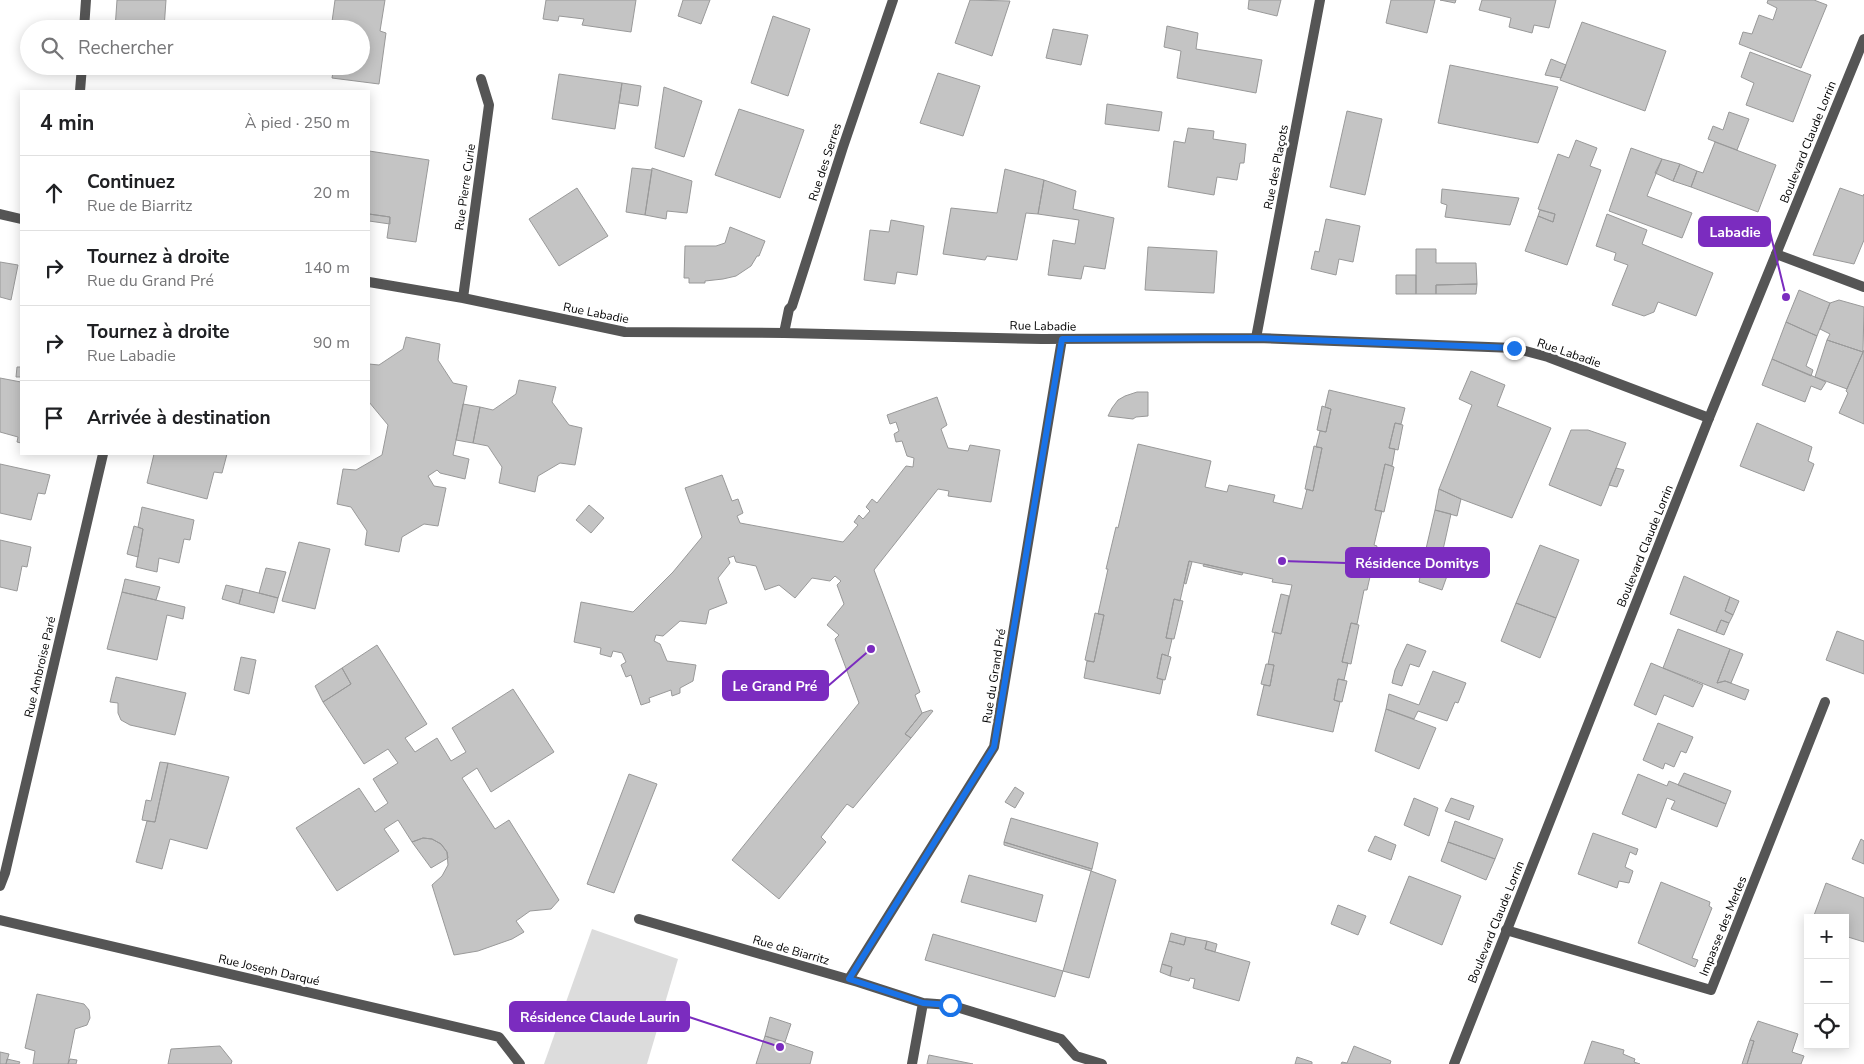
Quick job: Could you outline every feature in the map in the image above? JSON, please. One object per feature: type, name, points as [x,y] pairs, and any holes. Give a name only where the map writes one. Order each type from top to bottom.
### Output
[{"type":"street","points":[[85,20],[86,0]]},
{"type":"street","name":"Rue des Serres","points":[[784,333],[789,309],[792,306],[842,147],[893,0]]},
{"type":"street","name":"Rue des Plaçots","points":[[1256,338],[1320,0]]},
{"type":"street","name":"Boulevard Claude Lorrin","points":[[1454,1064],[1709,418],[1864,39]]},
{"type":"street","points":[[80,90],[81,75]]},
{"type":"street","name":"Rue Pierre Curie","points":[[463,298],[489,105],[481,79]]},
{"type":"street","points":[[0,214],[20,219]]},
{"type":"street","points":[[1776,254],[1864,287]]},
{"type":"street","name":"Rue Labadie","points":[[370,282],[463,298],[625,332],[784,333],[1062,339],[1256,338],[1514,348],[1548,356],[1709,418]]},
{"type":"street","name":"Rue du Grand Pré","points":[[849,979],[994,747],[1062,339]]},
{"type":"street","name":"Rue Ambroise Paré","points":[[0,886],[5,873],[103,455]]},
{"type":"street","name":"Impasse des Merles","points":[[1506,930],[1711,990],[1825,702]]},
{"type":"street","name":"Rue de Biarritz","points":[[639,919],[849,979],[923,1003],[950,1005],[1060,1039],[1076,1056],[1102,1064]]},
{"type":"street","name":"Rue Joseph Darqué","points":[[0,920],[498,1037],[520,1064]]},
{"type":"street","points":[[912,1064],[923,1003]]},
{"type":"shaded area","points":[[592,929],[678,959],[647,1064],[544,1064]]},
{"type":"building","points":[[117,0],[166,0],[165,20],[116,20]]},
{"type":"building","points":[[335,0],[385,0],[380,31],[386,33],[379,84],[332,78],[332,75],[370,75],[370,20],[332,20]]},
{"type":"building","points":[[546,0],[636,0],[631,32],[582,25],[584,19],[559,16],[558,21],[543,19]]},
{"type":"building","points":[[683,0],[710,0],[701,24],[678,16]]},
{"type":"building","points":[[970,0],[1010,1],[992,56],[955,43]]},
{"type":"building","points":[[1249,0],[1281,0],[1277,16],[1248,9]]},
{"type":"building","points":[[1391,0],[1435,0],[1427,33],[1386,23]]},
{"type":"building","points":[[1440,0],[1456,0],[1455,3]]},
{"type":"building","points":[[1482,0],[1556,0],[1549,28],[1534,25],[1532,33],[1509,27],[1511,18],[1479,10]]},
{"type":"building","points":[[1768,0],[1814,0],[1827,5],[1801,68],[1739,44],[1743,32],[1752,34],[1759,15],[1773,20],[1777,8],[1767,3]]},
{"type":"building","points":[[773,16],[810,29],[788,96],[751,83]]},
{"type":"building","points":[[1582,22],[1666,51],[1645,111],[1560,80]]},
{"type":"building","points":[[1167,26],[1198,33],[1196,49],[1262,60],[1256,93],[1177,78],[1181,51],[1164,47]]},
{"type":"building","points":[[1053,29],[1088,35],[1081,65],[1046,58]]},
{"type":"building","points":[[1750,52],[1811,75],[1793,122],[1746,105],[1754,83],[1741,77]]},
{"type":"building","points":[[1551,59],[1566,65],[1561,78],[1545,75]]},
{"type":"building","points":[[1450,65],[1558,87],[1538,143],[1438,123]]},
{"type":"building","points":[[938,73],[980,86],[963,136],[920,123]]},
{"type":"building","points":[[559,74],[622,83],[615,129],[552,119]]},
{"type":"building","points":[[622,83],[641,86],[638,106],[619,103]]},
{"type":"building","points":[[664,87],[702,101],[684,157],[655,148]]},
{"type":"building","points":[[1107,104],[1162,112],[1159,131],[1105,124]]},
{"type":"building","points":[[739,109],[804,130],[780,198],[715,175]]},
{"type":"building","points":[[1347,111],[1382,119],[1365,195],[1330,187]]},
{"type":"building","points":[[1729,112],[1749,119],[1737,150],[1708,139],[1713,126],[1723,130]]},
{"type":"building","points":[[1188,128],[1214,131],[1213,139],[1246,144],[1244,163],[1240,163],[1237,180],[1217,177],[1214,195],[1168,187],[1174,141],[1185,143]]},
{"type":"building","points":[[1576,140],[1597,148],[1590,166],[1601,170],[1567,265],[1525,251],[1538,216],[1553,222],[1555,214],[1538,209],[1558,154],[1569,158]]},
{"type":"building","points":[[1715,142],[1776,165],[1758,212],[1691,187],[1697,171],[1703,173]]},
{"type":"building","points":[[1631,148],[1662,159],[1647,196],[1692,213],[1682,238],[1609,211]]},
{"type":"building","points":[[370,151],[429,160],[416,242],[387,238],[390,217],[370,214]]},
{"type":"building","points":[[1662,159],[1680,164],[1673,181],[1655,173]]},
{"type":"building","points":[[1680,164],[1697,171],[1691,187],[1673,181]]},
{"type":"building","points":[[632,168],[652,170],[645,215],[626,212]]},
{"type":"building","points":[[652,168],[692,181],[687,213],[667,211],[666,219],[645,215]]},
{"type":"building","points":[[1005,169],[1044,180],[1038,214],[1026,213],[1017,260],[987,256],[985,260],[943,254],[951,208],[997,213]]},
{"type":"building","points":[[1044,180],[1076,191],[1073,209],[1114,218],[1105,269],[1084,266],[1081,279],[1048,275],[1053,240],[1075,244],[1079,220],[1038,214]]},
{"type":"building","points":[[577,188],[608,236],[559,266],[529,219]]},
{"type":"building","points":[[1840,188],[1863,196],[1864,194],[1864,240],[1854,264],[1813,255]]},
{"type":"building","points":[[1442,189],[1519,198],[1510,225],[1445,217],[1447,205],[1441,203]]},
{"type":"building","points":[[1540,210],[1555,214],[1553,222],[1538,216]]},
{"type":"building","points":[[370,214],[390,217],[390,224],[370,221]]},
{"type":"building","points":[[1607,214],[1647,230],[1642,244],[1713,273],[1696,316],[1658,302],[1654,312],[1644,316],[1612,305],[1628,265],[1614,260],[1616,253],[1596,246]]},
{"type":"building","points":[[1326,219],[1360,226],[1353,262],[1339,259],[1336,275],[1311,269],[1315,251],[1319,252]]},
{"type":"building","points":[[891,220],[924,226],[917,275],[897,272],[895,284],[864,280],[870,230],[889,232]]},
{"type":"building","points":[[730,227],[765,241],[759,256],[757,256],[751,266],[736,276],[705,281],[705,283],[689,283],[689,278],[684,278],[685,246],[716,246],[725,243]]},
{"type":"building","points":[[1148,247],[1217,251],[1214,293],[1145,290]]},
{"type":"building","points":[[1416,249],[1436,249],[1436,263],[1476,263],[1477,284],[1436,285],[1436,294],[1416,294]]},
{"type":"building","points":[[0,262],[18,265],[11,300],[0,297]]},
{"type":"building","points":[[1396,275],[1416,275],[1416,294],[1396,294]]},
{"type":"building","points":[[1477,284],[1476,294],[1436,294],[1436,285]]},
{"type":"building","points":[[1799,290],[1830,303],[1817,336],[1786,322]]},
{"type":"building","points":[[1839,300],[1864,307],[1863,352],[1827,340],[1830,334],[1820,329],[1830,303]]},
{"type":"building","points":[[1786,322],[1817,336],[1806,366],[1813,370],[1811,376],[1772,359]]},
{"type":"building","points":[[406,337],[440,344],[438,360],[453,383],[467,386],[453,455],[469,459],[465,479],[440,473],[437,470],[428,476],[434,486],[446,488],[438,526],[424,524],[402,537],[399,552],[365,545],[367,531],[351,507],[337,504],[343,469],[356,470],[382,455],[388,425],[370,403],[370,364],[379,365],[403,349]]},
{"type":"building","points":[[1827,340],[1863,352],[1847,389],[1815,377]]},
{"type":"building","points":[[1864,350],[1864,424],[1839,413],[1848,393],[1846,391]]},
{"type":"building","points":[[1772,359],[1826,382],[1821,390],[1811,386],[1805,402],[1762,385]]},
{"type":"building","points":[[17,367],[20,367],[20,377],[16,377]]},
{"type":"building","points":[[1471,371],[1505,385],[1497,406],[1551,428],[1512,518],[1439,489],[1472,405],[1459,399]]},
{"type":"building","points":[[0,378],[20,382],[20,443],[17,442],[18,437],[0,432]]},
{"type":"building","points":[[519,380],[556,387],[552,402],[569,425],[582,428],[575,465],[560,463],[538,476],[535,492],[499,483],[502,467],[488,446],[473,443],[480,407],[493,410],[516,394]]},
{"type":"building","points":[[1329,390],[1405,408],[1401,424],[1395,423],[1389,448],[1395,449],[1392,466],[1385,464],[1375,510],[1382,511],[1374,545],[1377,546],[1367,590],[1364,590],[1357,624],[1351,623],[1342,662],[1348,663],[1344,680],[1338,679],[1334,700],[1340,702],[1333,732],[1257,715],[1264,685],[1270,686],[1274,665],[1268,664],[1275,632],[1281,634],[1292,585],[1272,582],[1273,579],[1189,561],[1180,601],[1174,599],[1166,638],[1172,639],[1168,656],[1162,654],[1157,678],[1163,680],[1160,694],[1084,678],[1087,661],[1094,662],[1104,615],[1098,614],[1108,569],[1106,569],[1138,444],[1211,461],[1205,487],[1227,492],[1229,485],[1275,495],[1273,502],[1302,509],[1307,489],[1313,491],[1322,448],[1316,447],[1320,431],[1326,432],[1331,409],[1325,407]]},
{"type":"building","points":[[1137,392],[1148,392],[1148,416],[1133,419],[1108,416],[1118,400]]},
{"type":"building","points":[[937,397],[947,425],[941,429],[948,448],[968,451],[970,445],[1000,450],[991,502],[948,496],[949,491],[938,489],[874,570],[920,692],[915,695],[922,713],[905,734],[911,738],[853,808],[847,804],[821,837],[826,842],[779,899],[732,860],[859,703],[835,639],[839,635],[827,625],[844,604],[837,585],[841,581],[835,576],[830,581],[812,578],[795,598],[779,585],[765,590],[756,566],[736,562],[734,556],[728,558],[730,563],[718,578],[727,603],[709,610],[706,624],[680,621],[663,636],[656,635],[654,641],[660,644],[667,661],[696,665],[693,681],[680,688],[680,693],[672,696],[671,690],[649,698],[650,702],[641,705],[631,675],[626,677],[621,665],[626,662],[622,653],[613,651],[611,657],[600,654],[601,648],[574,642],[581,602],[633,612],[673,572],[702,537],[685,488],[722,475],[732,501],[738,499],[743,513],[737,516],[740,523],[843,542],[858,525],[854,522],[859,515],[863,519],[870,511],[866,507],[872,499],[877,503],[906,466],[913,467],[914,458],[907,456],[902,441],[896,442],[894,434],[899,431],[896,422],[890,424],[887,415]]},
{"type":"building","points":[[463,404],[480,407],[473,443],[456,440]]},
{"type":"building","points":[[1322,406],[1331,409],[1326,432],[1317,430]]},
{"type":"building","points":[[1395,423],[1403,425],[1398,450],[1389,448]]},
{"type":"building","points":[[1757,423],[1812,447],[1808,461],[1814,464],[1804,491],[1740,466]]},
{"type":"building","points":[[1571,430],[1588,430],[1626,443],[1601,506],[1549,485]]},
{"type":"building","points":[[1314,446],[1322,448],[1313,491],[1305,489]]},
{"type":"building","points":[[154,455],[227,455],[222,473],[214,472],[207,499],[147,483]]},
{"type":"building","points":[[0,464],[50,475],[45,494],[38,493],[31,520],[0,513]]},
{"type":"building","points":[[1385,464],[1394,467],[1384,512],[1375,510]]},
{"type":"building","points":[[1616,468],[1624,470],[1617,487],[1609,485]]},
{"type":"building","points":[[1439,489],[1461,499],[1457,516],[1435,510]]},
{"type":"building","points":[[589,505],[604,518],[591,533],[576,520]]},
{"type":"building","points":[[142,507],[194,520],[190,540],[184,539],[179,563],[159,558],[157,572],[136,567],[143,529],[138,527]]},
{"type":"building","points":[[1435,510],[1451,514],[1438,572],[1422,566]]},
{"type":"building","points":[[134,526],[143,529],[138,557],[127,554]]},
{"type":"building","points":[[0,540],[31,547],[27,567],[22,566],[17,591],[0,587]]},
{"type":"building","points":[[299,542],[330,549],[315,609],[282,601]]},
{"type":"building","points":[[1540,545],[1579,560],[1556,618],[1516,603]]},
{"type":"building","points":[[1189,561],[1192,562],[1186,584],[1184,583]]},
{"type":"building","points":[[1204,564],[1243,573],[1242,575],[1203,566]]},
{"type":"building","points":[[1422,566],[1447,576],[1442,590],[1419,582]]},
{"type":"building","points":[[266,568],[286,572],[278,598],[259,593]]},
{"type":"building","points":[[1684,576],[1730,597],[1725,611],[1733,615],[1729,623],[1721,620],[1716,632],[1670,614]]},
{"type":"building","points":[[125,579],[160,587],[156,600],[122,592]]},
{"type":"building","points":[[226,585],[243,589],[239,604],[222,599]]},
{"type":"building","points":[[243,589],[278,598],[274,613],[239,604]]},
{"type":"building","points":[[122,592],[185,607],[183,619],[167,615],[157,660],[107,649]]},
{"type":"building","points":[[1281,594],[1289,596],[1281,634],[1272,632]]},
{"type":"building","points":[[1730,597],[1739,601],[1733,615],[1725,611]]},
{"type":"building","points":[[1174,599],[1183,601],[1174,639],[1166,638]]},
{"type":"building","points":[[1516,603],[1556,618],[1540,658],[1501,641]]},
{"type":"building","points":[[1095,613],[1104,615],[1094,662],[1085,660]]},
{"type":"building","points":[[1721,620],[1729,623],[1724,635],[1716,632]]},
{"type":"building","points":[[1351,623],[1359,625],[1351,664],[1342,662]]},
{"type":"building","points":[[1678,629],[1730,649],[1717,683],[1725,681],[1749,690],[1745,700],[1663,668]]},
{"type":"building","points":[[1837,631],[1864,641],[1864,674],[1826,660]]},
{"type":"building","points":[[1407,644],[1426,651],[1419,667],[1410,664],[1402,686],[1392,683],[1395,670]]},
{"type":"building","points":[[377,645],[427,724],[405,738],[415,752],[437,738],[451,761],[466,752],[452,728],[513,689],[554,752],[491,792],[477,768],[462,778],[495,829],[509,820],[559,900],[551,909],[530,911],[516,921],[524,932],[512,939],[478,951],[454,955],[432,885],[442,876],[448,865],[447,852],[441,844],[432,839],[423,838],[412,842],[398,820],[384,829],[399,851],[337,891],[296,828],[359,788],[375,812],[388,803],[373,779],[398,763],[388,749],[364,764],[323,702],[351,684],[342,668]]},
{"type":"building","points":[[1730,649],[1743,654],[1731,683],[1725,681],[1717,683]]},
{"type":"building","points":[[1162,654],[1171,657],[1165,680],[1157,678]]},
{"type":"building","points":[[241,657],[256,660],[249,694],[234,690]]},
{"type":"building","points":[[1651,663],[1703,685],[1693,707],[1664,695],[1656,715],[1634,705]]},
{"type":"building","points":[[1266,664],[1274,665],[1270,686],[1261,684]]},
{"type":"building","points":[[342,668],[351,684],[323,702],[315,686]]},
{"type":"building","points":[[1433,671],[1466,683],[1458,703],[1455,702],[1447,721],[1418,711],[1414,719],[1386,709],[1389,694],[1419,705]]},
{"type":"building","points":[[116,677],[186,693],[175,735],[130,725],[121,720],[118,713],[118,703],[110,702]]},
{"type":"building","points":[[1338,679],[1347,681],[1342,702],[1334,700]]},
{"type":"building","points":[[1386,709],[1436,728],[1419,769],[1375,751]]},
{"type":"building","points":[[933,711],[911,738],[905,734],[922,713]]},
{"type":"building","points":[[1658,723],[1693,737],[1686,753],[1681,751],[1674,767],[1665,763],[1663,769],[1643,760]]},
{"type":"building","points":[[160,762],[168,763],[155,822],[142,820],[146,800],[151,801]]},
{"type":"building","points":[[168,763],[229,777],[207,849],[170,839],[162,869],[136,862],[147,821],[155,822]]},
{"type":"building","points":[[1684,773],[1731,791],[1726,804],[1678,785]]},
{"type":"building","points":[[629,774],[657,784],[614,893],[587,884]]},
{"type":"building","points":[[1638,774],[1667,786],[1669,781],[1726,804],[1717,827],[1671,809],[1675,801],[1667,798],[1656,828],[1622,814]]},
{"type":"building","points":[[1015,787],[1024,793],[1015,808],[1005,802]]},
{"type":"building","points":[[1414,798],[1438,808],[1429,836],[1404,825]]},
{"type":"building","points":[[1451,798],[1474,806],[1469,820],[1445,811]]},
{"type":"building","points":[[1011,818],[1098,843],[1092,869],[1004,842]]},
{"type":"building","points":[[1455,821],[1503,839],[1495,859],[1448,842]]},
{"type":"building","points":[[1593,833],[1638,849],[1636,855],[1630,852],[1625,867],[1633,871],[1629,883],[1619,881],[1617,888],[1578,874]]},
{"type":"building","points":[[1375,836],[1396,845],[1391,860],[1368,851]]},
{"type":"building","points":[[423,838],[432,839],[441,844],[447,852],[448,858],[431,868],[412,842]]},
{"type":"building","points":[[1861,839],[1864,841],[1864,864],[1852,859]]},
{"type":"building","points":[[1004,842],[1092,869],[1091,871],[1004,845]]},
{"type":"building","points":[[1448,842],[1495,859],[1486,880],[1441,861]]},
{"type":"building","points":[[1091,871],[1116,880],[1089,978],[1063,971]]},
{"type":"building","points":[[969,875],[1043,895],[1036,922],[961,902]]},
{"type":"building","points":[[1409,876],[1461,896],[1442,945],[1390,923]]},
{"type":"building","points":[[1661,882],[1710,902],[1709,906],[1712,908],[1692,958],[1698,960],[1695,967],[1638,943]]},
{"type":"building","points":[[1826,883],[1864,898],[1864,942],[1849,937],[1849,914],[1814,914]]},
{"type":"building","points":[[1338,905],[1366,916],[1358,935],[1331,924]]},
{"type":"building","points":[[1171,933],[1186,937],[1184,945],[1169,941]]},
{"type":"building","points":[[933,934],[1063,971],[1055,997],[925,960]]},
{"type":"building","points":[[1186,937],[1207,941],[1205,949],[1250,962],[1239,1001],[1193,988],[1195,979],[1190,978],[1189,981],[1170,976],[1172,967],[1162,964],[1169,941],[1184,945]]},
{"type":"building","points":[[1207,941],[1217,944],[1215,952],[1205,949]]},
{"type":"building","points":[[1162,964],[1172,967],[1170,976],[1160,972]]},
{"type":"building","points":[[37,994],[84,1004],[89,1010],[90,1018],[87,1025],[75,1029],[68,1064],[33,1064],[35,1051],[25,1048]]},
{"type":"building","points":[[770,1017],[791,1024],[785,1042],[765,1036]]},
{"type":"building","points":[[1758,1021],[1798,1034],[1792,1052],[1804,1056],[1801,1064],[1747,1064],[1754,1041],[1750,1040]]},
{"type":"building","points":[[765,1036],[813,1052],[810,1064],[756,1064]]},
{"type":"building","points":[[1750,1040],[1754,1041],[1747,1064],[1742,1064]]},
{"type":"building","points":[[1592,1041],[1624,1050],[1623,1054],[1635,1059],[1634,1062],[1640,1064],[1584,1064]]},
{"type":"building","points":[[220,1046],[232,1061],[231,1064],[168,1064],[171,1049]]},
{"type":"building","points":[[1354,1046],[1391,1061],[1390,1064],[1341,1064],[1342,1062],[1347,1063]]},
{"type":"building","points":[[0,1052],[9,1054],[6,1064],[0,1064]]},
{"type":"building","points":[[929,1055],[973,1064],[927,1064]]},
{"type":"building","points":[[1297,1057],[1312,1062],[1312,1064],[1295,1064]]},
{"type":"building","points":[[7,1059],[20,1062],[19,1064],[6,1064]]},
{"type":"building","points":[[70,1059],[77,1060],[76,1064],[68,1064]]},
{"type":"place","name":"Labadie","points":[[1786,297]]},
{"type":"place","name":"Résidence Domitys","points":[[1282,561]]},
{"type":"place","name":"Le Grand Pré","points":[[871,649]]},
{"type":"place","name":"Résidence Claude Laurin","points":[[780,1047]]},
{"type":"route","points":[[950,1005],[923,1003],[849,979],[994,747],[1062,339],[1256,338],[1514,348]]}]
